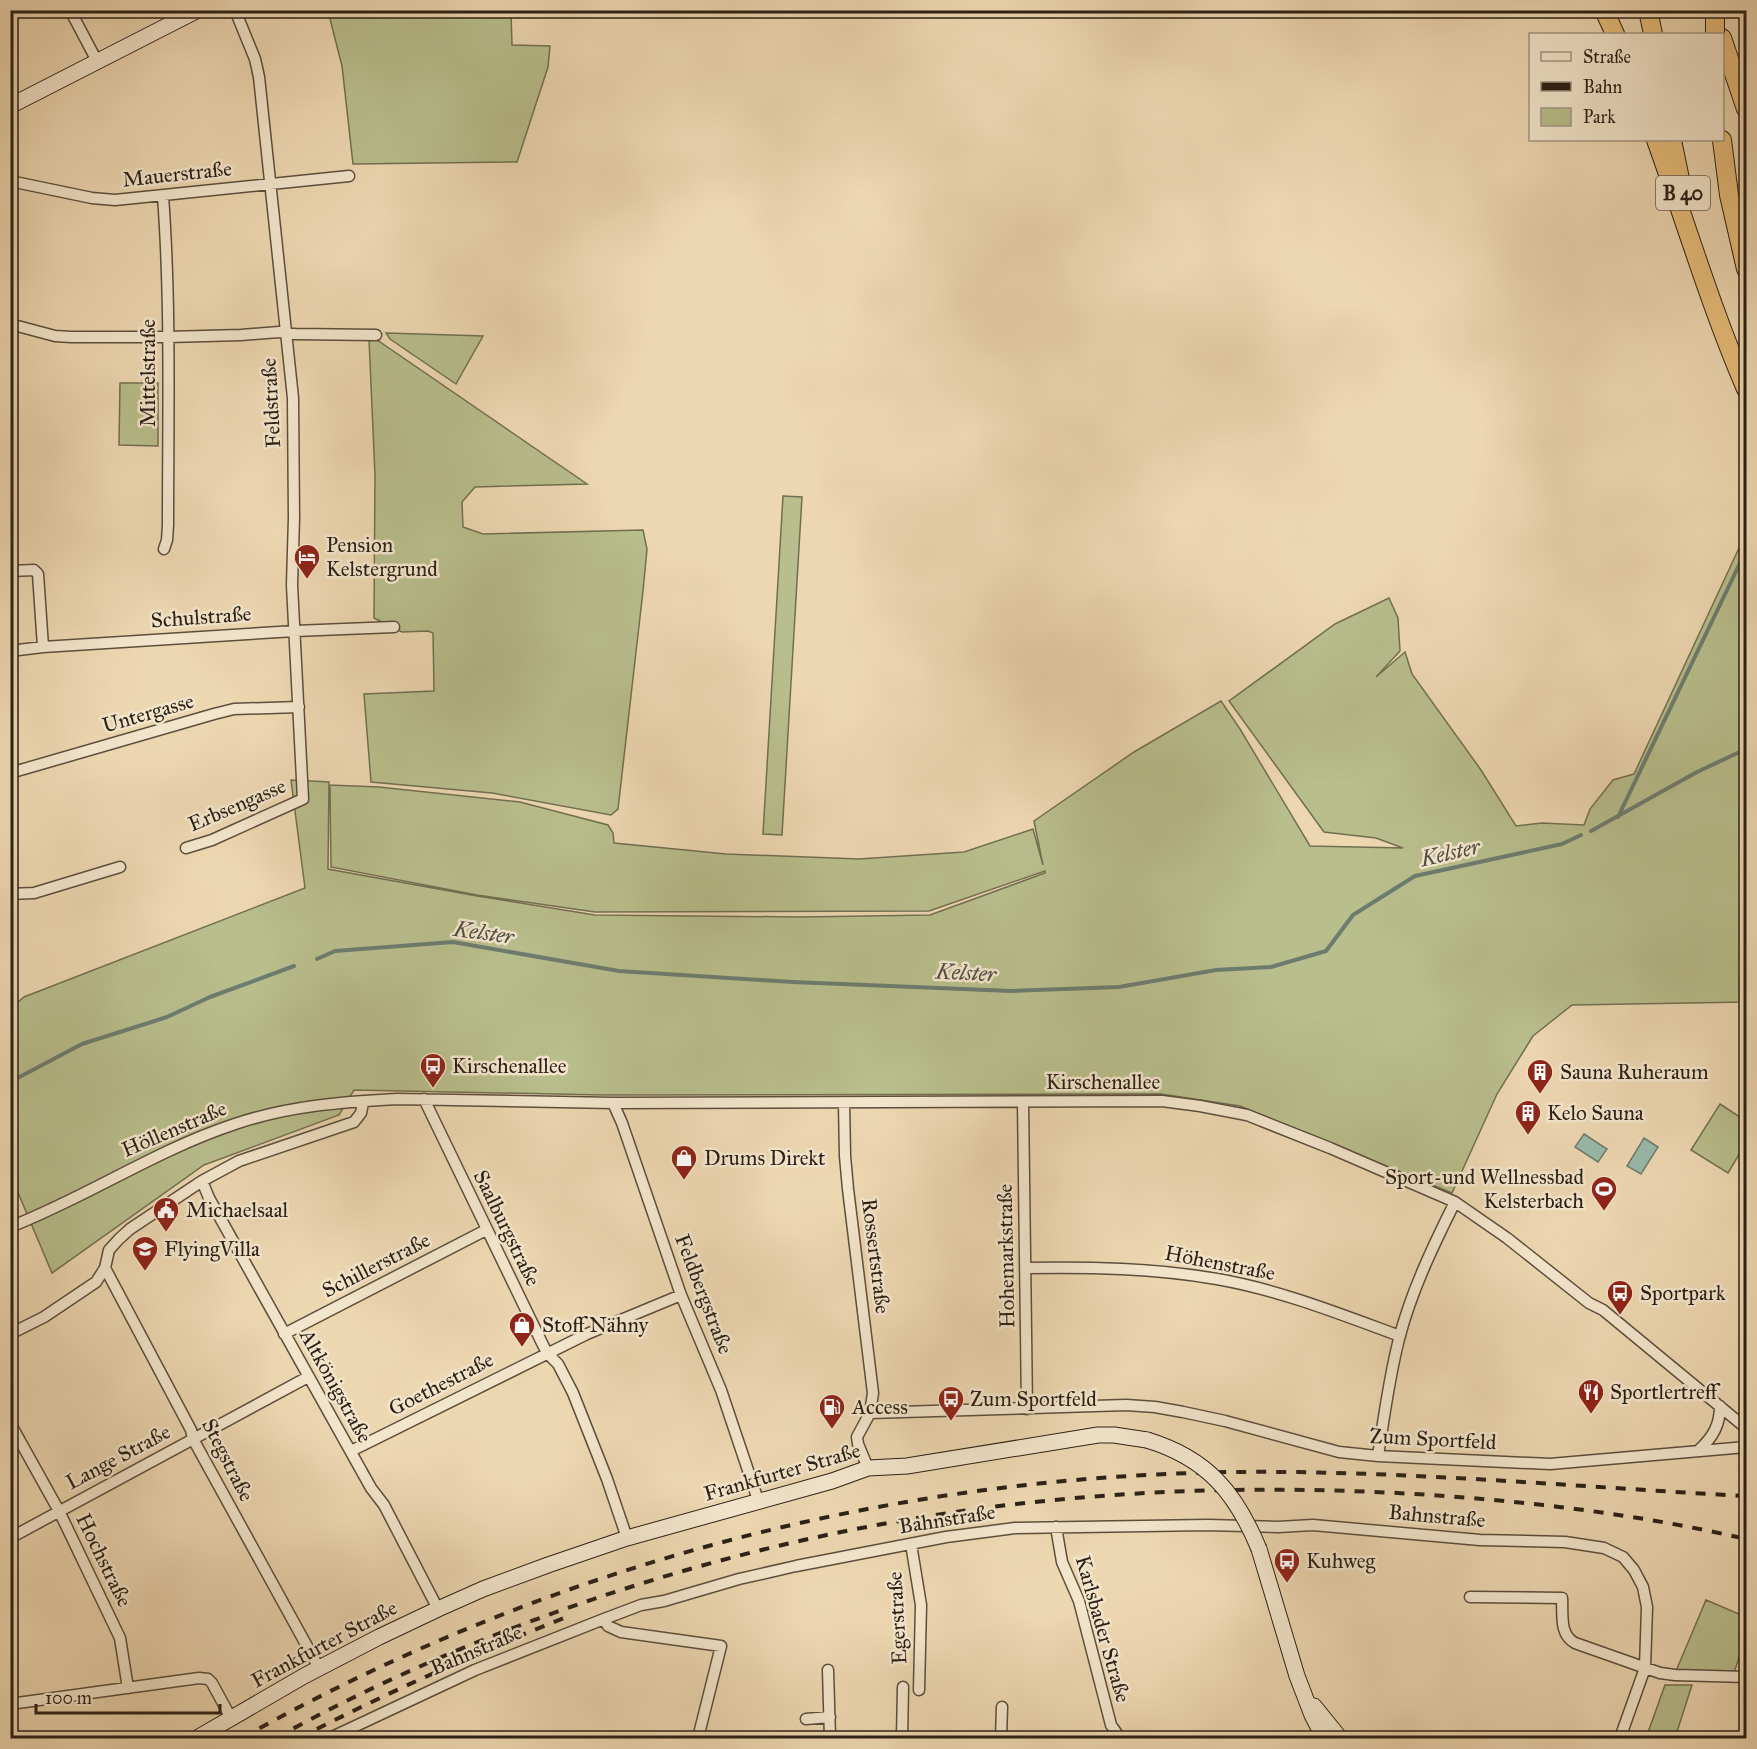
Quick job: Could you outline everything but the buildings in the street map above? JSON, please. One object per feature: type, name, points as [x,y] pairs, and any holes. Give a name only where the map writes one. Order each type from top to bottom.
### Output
[{"type":"highway","points":[[1604,10],[1615,33]]},
{"type":"highway","points":[[1648,10],[1653,33]]},
{"type":"highway","points":[[1713,10],[1715,33]]},
{"type":"highway","points":[[1713,10],[1721,33]]},
{"type":"highway","points":[[1724,42],[1746,109]]},
{"type":"highway","points":[[1656,141],[1694,246]]},
{"type":"highway","name":"B 40","points":[[1672,141],[1694,246],[1715,314],[1746,389]]},
{"type":"highway","points":[[1722,141],[1729,195],[1746,269]]},
{"type":"street","points":[[70,10],[98,63]]},
{"type":"street","points":[[10,106],[198,10]]},
{"type":"street","name":"Feldstraße","points":[[236,10],[252,51],[259,77],[287,333],[292,398],[294,518],[292,585],[303,799]]},
{"type":"street","name":"Mauerstraße","points":[[10,181],[103,200],[163,196],[349,176]]},
{"type":"street","name":"Mittelstraße","points":[[163,196],[167,248],[168,337],[168,525],[164,549]]},
{"type":"street","points":[[10,324],[55,336],[168,337],[279,332],[376,335]]},
{"type":"street","points":[[10,571],[34,570],[38,574],[43,647]]},
{"type":"street","name":"Schulstraße","points":[[10,651],[295,631],[394,627]]},
{"type":"street","name":"Untergasse","points":[[10,773],[234,709],[299,707]]},
{"type":"street","name":"Erbsengasse","points":[[186,848],[212,840],[303,799]]},
{"type":"street","points":[[10,894],[34,893],[120,867]]},
{"type":"street","name":"Kirschenallee","points":[[363,1103],[379,1100],[424,1099],[613,1103],[1162,1101],[1234,1112],[1330,1149],[1455,1202],[1507,1238],[1589,1303],[1603,1310],[1746,1428]]},
{"type":"street","name":"Saalburgstraße","points":[[424,1099],[547,1353],[558,1364],[573,1393],[607,1479],[627,1538]]},
{"type":"street","name":"Hohemarkstraße","points":[[1023,1101],[1027,1409]]},
{"type":"street","name":"Höllenstraße","points":[[10,1227],[39,1215],[174,1147],[234,1124],[306,1106],[332,1102],[363,1103]]},
{"type":"street","points":[[10,1334],[44,1317],[96,1282],[105,1268],[110,1250],[119,1239],[130,1229],[202,1181],[239,1161],[354,1122],[361,1113],[363,1103]]},
{"type":"street","name":"Feldbergstraße","points":[[613,1103],[681,1295],[721,1390],[758,1500]]},
{"type":"street","name":"Rossertstraße","points":[[844,1103],[848,1189],[873,1393],[870,1413]]},
{"type":"street","name":"Altkönigstraße","points":[[202,1181],[209,1198],[308,1377],[371,1488],[384,1505],[438,1609]]},
{"type":"street","points":[[1378,1456],[1389,1384],[1400,1336],[1430,1255],[1455,1202]]},
{"type":"street","name":"Schillerstraße","points":[[284,1334],[486,1230]]},
{"type":"street","name":"Stegstraße","points":[[105,1268],[191,1430],[193,1439],[319,1668]]},
{"type":"street","name":"Höhenstraße","points":[[1026,1268],[1126,1268],[1219,1280],[1304,1301],[1400,1336]]},
{"type":"street","name":"Goethestraße","points":[[351,1451],[616,1320],[681,1295]]},
{"type":"street","name":"Lange Straße","points":[[10,1538],[308,1377]]},
{"type":"street","name":"Zum Sportfeld","points":[[870,1413],[1126,1405],[1155,1407],[1225,1421],[1339,1452],[1550,1464],[1746,1447]]},
{"type":"street","points":[[1699,1450],[1715,1432],[1720,1406]]},
{"type":"street","points":[[868,1468],[857,1437],[870,1413]]},
{"type":"street","name":"Hochstraße","points":[[10,1423],[59,1511],[120,1638],[128,1688]]},
{"type":"street","name":"Frankfurter Straße","points":[[197,1738],[319,1668],[438,1609],[537,1569],[627,1538],[832,1481],[868,1468],[907,1466],[1089,1436],[1114,1435],[1147,1440],[1181,1452],[1210,1472],[1228,1492],[1242,1513],[1259,1549],[1288,1649],[1304,1692]]},
{"type":"street","name":"Bahnstraße","points":[[330,1738],[475,1670],[641,1605],[796,1566],[946,1537],[1056,1527],[1313,1525],[1480,1540],[1565,1542],[1604,1548],[1623,1557],[1634,1570],[1643,1587],[1647,1606],[1646,1668]]},
{"type":"street","name":"Karlsbader Straße","points":[[1056,1527],[1062,1562],[1079,1601],[1111,1725],[1120,1738]]},
{"type":"street","name":"Egerstraße","points":[[911,1544],[921,1605],[919,1690]]},
{"type":"street","points":[[1470,1597],[1562,1598],[1564,1632],[1567,1639],[1575,1643],[1646,1668],[1675,1675],[1746,1677]]},
{"type":"street","points":[[604,1619],[608,1626],[621,1632],[721,1646],[698,1738]]},
{"type":"street","points":[[1620,1738],[1646,1668]]},
{"type":"street","points":[[828,1670],[830,1738]]},
{"type":"street","points":[[10,1704],[199,1678],[207,1679],[212,1683],[231,1718]]},
{"type":"street","points":[[902,1738],[903,1687]]},
{"type":"street","points":[[1304,1692],[1312,1715],[1324,1738]]},
{"type":"street","points":[[1304,1692],[1340,1738]]},
{"type":"street","points":[[1001,1738],[1002,1707]]},
{"type":"street","points":[[806,1719],[830,1718]]},
{"type":"green space","points":[[328,11],[511,11],[512,45],[550,46],[548,67],[517,162],[353,164],[342,66]]},
{"type":"green space","points":[[386,333],[483,336],[456,384],[390,339]]},
{"type":"green space","points":[[369,339],[377,340],[587,484],[475,487],[462,502],[463,527],[483,534],[643,530],[647,549],[643,591],[618,809],[611,815],[492,793],[371,782],[364,694],[434,691],[433,633],[428,631],[402,632],[374,618],[375,475]]},
{"type":"green space","points":[[120,383],[158,383],[158,446],[119,445]]},
{"type":"green space","points":[[783,496],[802,497],[782,835],[763,834]]},
{"type":"green space","points":[[1746,533],[1746,1002],[1572,1005],[1533,1036],[1497,1094],[1452,1193],[1240,1106],[1161,1094],[602,1095],[354,1090],[339,1115],[204,1165],[52,1273],[11,1176],[10,1009],[24,997],[305,888],[291,780],[329,782],[328,869],[477,896],[595,915],[801,917],[930,915],[1045,873],[1045,871],[929,911],[595,912],[477,895],[331,867],[330,785],[379,787],[520,802],[608,825],[613,833],[614,843],[726,854],[859,859],[964,852],[1033,829],[1043,865],[1034,821],[1134,752],[1221,701],[1310,846],[1403,848],[1376,838],[1324,832],[1229,701],[1335,624],[1389,598],[1398,618],[1400,651],[1376,677],[1405,652],[1412,674],[1481,770],[1516,826],[1542,823],[1584,825],[1590,809],[1613,780],[1634,774]]},
{"type":"green space","points":[[1720,1104],[1746,1121],[1746,1143],[1728,1173],[1691,1150]]},
{"type":"green space","points":[[1706,1600],[1746,1617],[1746,1636],[1734,1673],[1676,1671]]},
{"type":"green space","points":[[1665,1685],[1692,1685],[1675,1738],[1646,1738]]},
{"type":"shaded area","points":[[1584,1134],[1607,1149],[1598,1162],[1575,1147]]},
{"type":"shaded area","points":[[1644,1138],[1658,1147],[1641,1174],[1627,1166]]},
{"type":"waterway","name":"Kelster","points":[[1618,817],[1746,554]]},
{"type":"waterway","points":[[1591,831],[1697,772],[1746,749]]},
{"type":"waterway","name":"Kelster","points":[[317,959],[335,951],[453,942],[619,971],[793,982],[1011,991],[1119,987],[1216,970],[1271,967],[1326,951],[1353,915],[1415,876],[1562,844],[1581,835]]},
{"type":"waterway","name":"Kelster","points":[[10,1082],[82,1044],[167,1017],[210,997],[294,966]]},
{"type":"railway","points":[[242,1738],[358,1678],[476,1625],[597,1580],[720,1543],[846,1513],[973,1492],[1102,1478],[1233,1472],[1297,1472],[1425,1476],[1746,1496]]},
{"type":"railway","points":[[276,1738],[350,1699],[426,1664],[582,1603],[684,1571],[787,1544],[890,1523],[993,1507],[1097,1496],[1202,1491],[1308,1490],[1415,1494],[1498,1500],[1582,1510],[1664,1522],[1746,1539]]},
{"type":"railway","points":[[299,1738],[430,1675],[564,1618]]},
{"type":"place","name":"Pension Kelstergrund","points":[[307,580]]},
{"type":"place","name":"Kirschenallee","points":[[433,1089]]},
{"type":"place","name":"Sauna Ruheraum","points":[[1540,1095]]},
{"type":"place","name":"Kelo Sauna","points":[[1528,1136]]},
{"type":"place","name":"Drums Direkt","points":[[684,1181]]},
{"type":"place","name":"Sport-und Wellnessbad Kelsterbach","points":[[1604,1212]]},
{"type":"place","name":"Michaelsaal","points":[[166,1233]]},
{"type":"place","name":"FlyingVilla","points":[[145,1272]]},
{"type":"place","name":"Sportpark","points":[[1620,1316]]},
{"type":"place","name":"Stoff Nähny","points":[[522,1348]]},
{"type":"place","name":"Sportlertreff","points":[[1591,1415]]},
{"type":"place","name":"Zum Sportfeld","points":[[951,1422]]},
{"type":"place","name":"Access","points":[[832,1430]]},
{"type":"place","name":"Kuhweg","points":[[1287,1584]]}]
